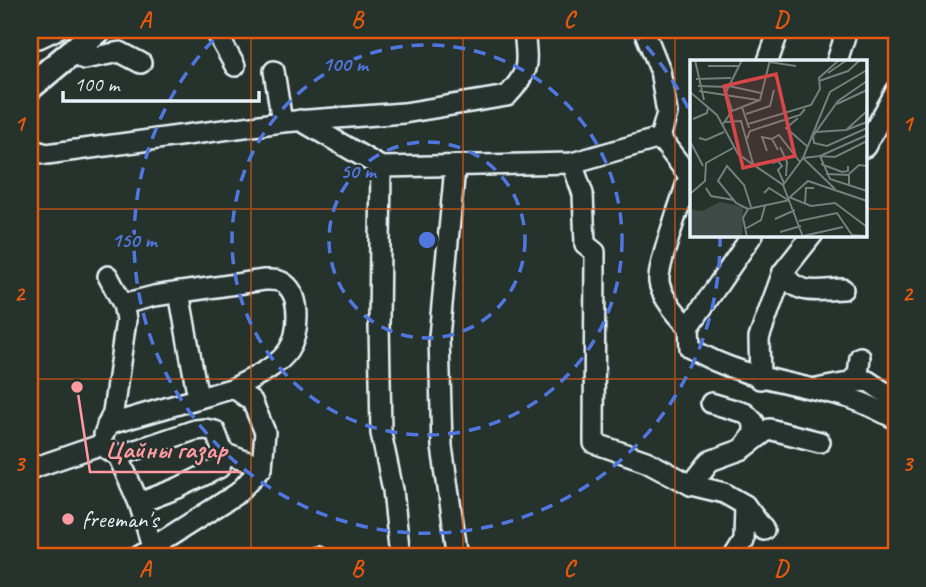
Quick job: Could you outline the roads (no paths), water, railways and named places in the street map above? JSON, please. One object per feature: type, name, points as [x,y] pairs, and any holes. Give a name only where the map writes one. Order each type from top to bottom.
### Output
[{"type":"main road","points":[[30,87],[98,30]]},
{"type":"street","points":[[30,37],[39,38],[57,30]]},
{"type":"street","points":[[215,30],[236,65]]},
{"type":"street","points":[[30,149],[47,153],[291,121],[404,113],[507,96],[517,85],[528,65],[524,30]]},
{"type":"street","points":[[644,30],[660,70],[667,113],[660,138]]},
{"type":"street","points":[[768,60],[779,30]]},
{"type":"street","points":[[837,60],[848,30]]},
{"type":"street","points":[[72,51],[84,59],[120,52],[141,63]]},
{"type":"street","points":[[274,71],[291,121],[381,167],[572,163],[660,138]]},
{"type":"street","points":[[866,145],[896,91]]},
{"type":"street","points":[[660,138],[690,175],[664,257],[659,282],[675,314],[690,327]]},
{"type":"street","points":[[572,163],[583,194],[585,244],[595,251],[594,443],[646,461],[691,485],[724,493],[745,505],[764,530]]},
{"type":"street","points":[[381,167],[381,433],[393,490],[400,557]]},
{"type":"street","points":[[455,167],[439,337],[442,447],[458,557]]},
{"type":"street","points":[[751,236],[690,327],[690,348],[760,379],[845,397],[896,419]]},
{"type":"street","points":[[760,379],[759,338],[783,272],[812,236]]},
{"type":"street","points":[[783,272],[789,282],[800,289],[843,289]]},
{"type":"street","points":[[100,445],[113,412],[126,320],[122,304],[108,276]]},
{"type":"street","points":[[107,425],[234,388],[272,366],[290,349],[297,313],[287,285],[277,280],[179,292],[122,304]]},
{"type":"street","points":[[179,292],[198,398]]},
{"type":"street","points":[[848,383],[858,375],[860,357]]},
{"type":"street","points":[[813,391],[868,381],[896,400]]},
{"type":"street","points":[[100,445],[118,456],[139,503],[144,552],[238,493],[262,467],[265,432],[251,401],[234,388]]},
{"type":"street","points":[[711,403],[745,413],[754,422],[754,433],[743,449]]},
{"type":"street","points":[[691,485],[710,461],[743,449],[769,429],[820,442]]},
{"type":"street","points":[[118,456],[195,430],[215,431],[223,453],[223,462],[219,468],[139,503]]},
{"type":"street","points":[[30,469],[100,445]]},
{"type":"street","points":[[223,453],[262,467]]},
{"type":"street","points":[[734,557],[744,541],[745,505]]},
{"type":"place","name":"Цайны газар","points":[[77,387]]},
{"type":"place","name":"freeman's","points":[[68,519]]}]
